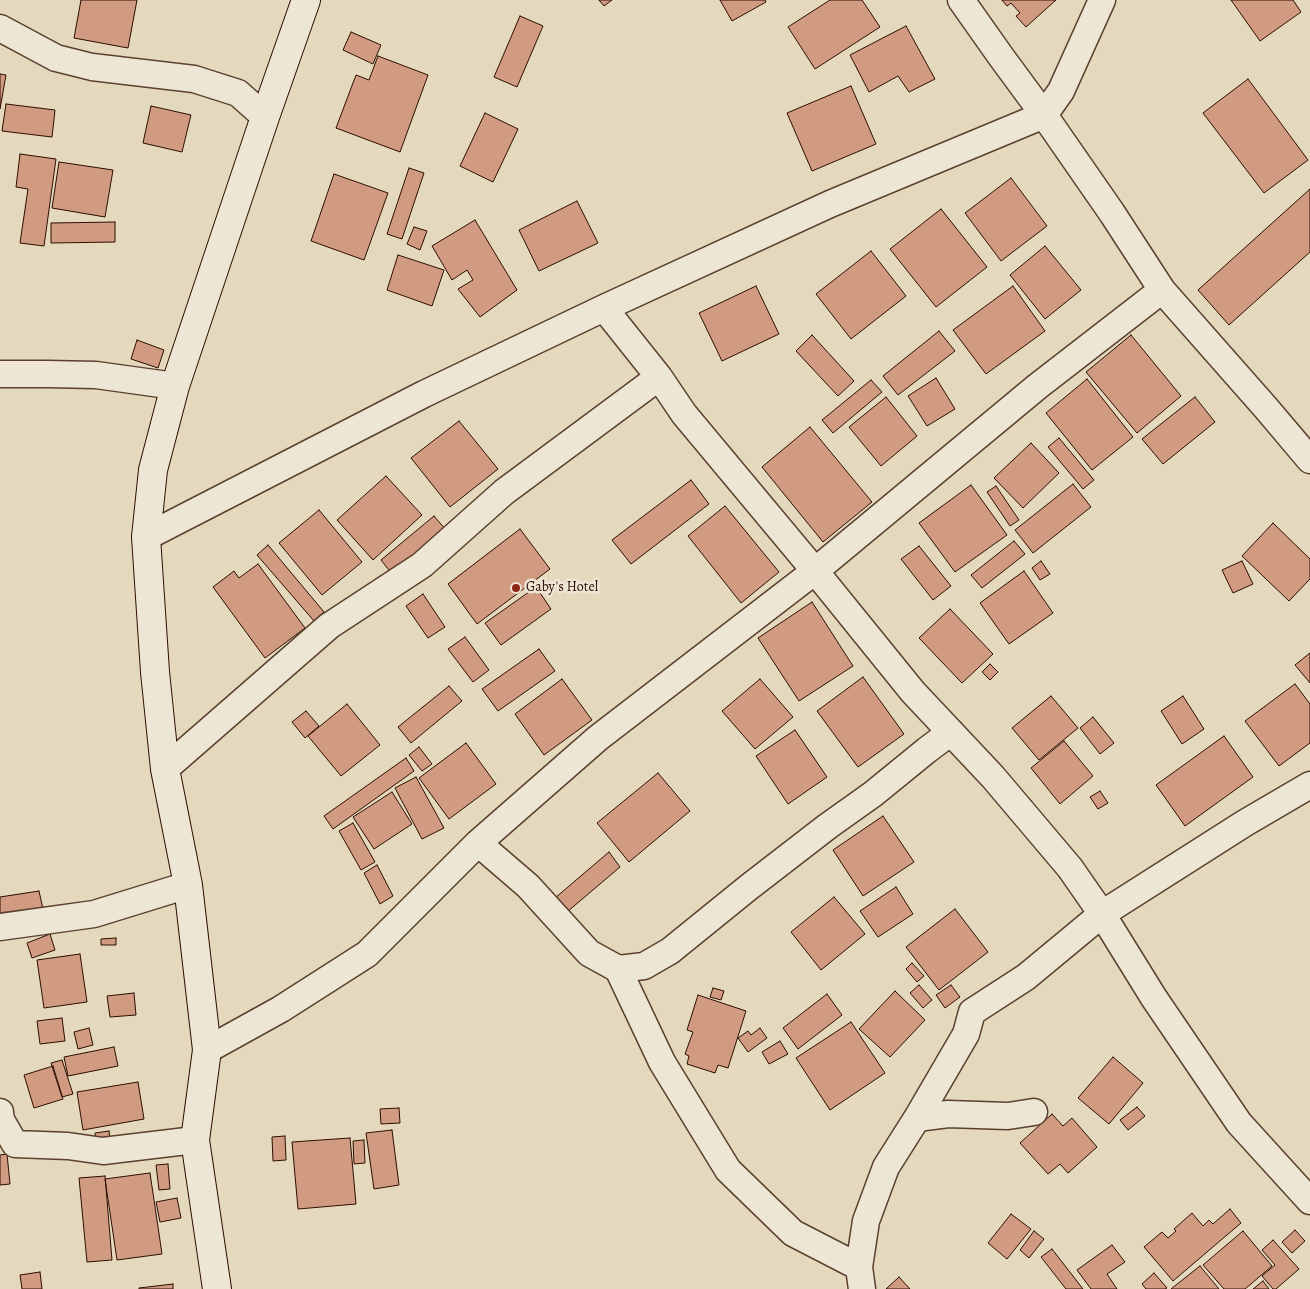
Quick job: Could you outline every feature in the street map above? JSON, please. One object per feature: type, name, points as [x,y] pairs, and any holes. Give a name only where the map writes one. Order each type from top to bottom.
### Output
[{"type":"main road","points":[[217,1289],[195,1140],[207,1050],[188,885],[165,769],[155,672],[146,537],[153,470],[175,386],[306,0]]},
{"type":"street","points":[[961,0],[1112,213],[1162,290],[1310,460]]},
{"type":"street","points":[[146,537],[424,394],[604,308],[830,204],[1044,115],[1061,91],[1102,0]]},
{"type":"street","points":[[0,28],[56,58],[92,67],[194,79],[238,93],[265,117]]},
{"type":"street","points":[[207,1050],[281,1009],[366,954],[478,843],[598,738],[815,571],[1038,386],[1162,290]]},
{"type":"street","points":[[604,308],[658,377],[684,414],[913,692],[994,777],[1070,868],[1102,914],[1154,998],[1239,1123],[1310,1201]]},
{"type":"street","points":[[0,374],[96,375],[175,386]]},
{"type":"street","points":[[165,769],[329,626],[422,565],[504,492],[658,377]]},
{"type":"street","points":[[478,843],[528,886],[589,953],[618,969],[644,966],[670,951],[749,887],[873,794],[951,732]]},
{"type":"street","points":[[618,969],[662,1062],[728,1170],[793,1233],[861,1278],[866,1221],[886,1167],[966,1034],[972,1012],[1026,977],[1102,914],[1245,823],[1310,785]]},
{"type":"street","points":[[0,927],[94,914],[188,885]]},
{"type":"street","points":[[0,1112],[1,1120],[15,1144],[68,1146],[103,1151],[195,1140]]},
{"type":"street","points":[[917,1118],[948,1114],[1008,1116],[1034,1112]]},
{"type":"building","points":[[81,0],[137,0],[128,48],[74,38]]},
{"type":"building","points":[[599,0],[612,0],[604,6]]},
{"type":"building","points":[[720,0],[765,0],[766,2],[732,21]]},
{"type":"building","points":[[830,0],[862,0],[880,27],[815,69],[788,27]]},
{"type":"building","points":[[1002,0],[1056,0],[1026,27],[1016,16],[1020,13],[1011,3],[1007,6]]},
{"type":"building","points":[[1231,0],[1293,0],[1301,12],[1260,41]]},
{"type":"building","points":[[520,16],[543,26],[517,87],[494,77]]},
{"type":"building","points":[[906,26],[935,79],[909,92],[898,76],[869,92],[850,55]]},
{"type":"building","points":[[351,32],[381,45],[373,64],[343,50]]},
{"type":"building","points":[[378,56],[428,75],[400,152],[336,128],[356,75],[369,80]]},
{"type":"building","points":[[0,74],[6,75],[0,109]]},
{"type":"building","points":[[1248,79],[1308,160],[1264,193],[1203,113]]},
{"type":"building","points":[[851,86],[876,144],[812,171],[787,113]]},
{"type":"building","points":[[6,104],[55,110],[52,137],[2,131]]},
{"type":"building","points":[[151,106],[191,115],[182,152],[143,143]]},
{"type":"building","points":[[485,113],[518,129],[493,182],[460,166]]},
{"type":"building","points":[[20,154],[56,159],[44,246],[20,243],[28,189],[16,187]]},
{"type":"building","points":[[59,162],[113,170],[105,217],[52,208]]},
{"type":"building","points":[[409,168],[424,173],[402,239],[387,234]]},
{"type":"building","points":[[334,174],[388,193],[364,260],[311,241]]},
{"type":"building","points":[[1011,178],[1047,226],[1001,261],[965,213]]},
{"type":"building","points":[[1310,189],[1310,252],[1229,325],[1198,290]]},
{"type":"building","points":[[577,201],[598,243],[539,271],[519,230]]},
{"type":"building","points":[[941,209],[987,267],[936,307],[890,249]]},
{"type":"building","points":[[475,220],[517,290],[480,317],[458,289],[473,280],[467,270],[452,280],[432,246]]},
{"type":"building","points":[[115,222],[115,242],[51,243],[51,223]]},
{"type":"building","points":[[414,227],[427,231],[420,250],[407,244]]},
{"type":"building","points":[[1045,246],[1081,290],[1045,319],[1010,275]]},
{"type":"building","points":[[871,251],[906,296],[851,339],[816,294]]},
{"type":"building","points":[[398,255],[444,270],[432,306],[387,290]]},
{"type":"building","points":[[756,286],[779,334],[722,361],[699,313]]},
{"type":"building","points":[[1013,286],[1045,331],[986,374],[953,330]]},
{"type":"building","points":[[939,331],[955,351],[898,395],[883,376]]},
{"type":"building","points":[[812,335],[854,381],[838,396],[796,351]]},
{"type":"building","points":[[1131,335],[1181,396],[1137,433],[1086,372]]},
{"type":"building","points":[[137,340],[164,350],[158,368],[131,359]]},
{"type":"building","points":[[936,378],[955,409],[927,426],[908,396]]},
{"type":"building","points":[[1087,379],[1133,437],[1092,470],[1046,413]]},
{"type":"building","points":[[871,380],[882,392],[833,433],[822,420]]},
{"type":"building","points":[[886,397],[917,436],[881,466],[849,427]]},
{"type":"building","points":[[1195,397],[1215,422],[1163,464],[1142,439]]},
{"type":"building","points":[[459,421],[498,469],[450,507],[411,458]]},
{"type":"building","points":[[810,427],[872,502],[823,542],[762,467]]},
{"type":"building","points":[[1059,438],[1094,480],[1083,489],[1048,447]]},
{"type":"building","points":[[1031,443],[1059,473],[1023,508],[994,478]]},
{"type":"building","points":[[386,476],[422,515],[373,560],[337,520]]},
{"type":"building","points":[[691,480],[709,504],[631,564],[612,540]]},
{"type":"building","points":[[1073,484],[1091,507],[1033,553],[1015,530]]},
{"type":"building","points":[[971,485],[1007,535],[955,572],[919,523]]},
{"type":"building","points":[[996,486],[1019,520],[1010,526],[987,492]]},
{"type":"building","points":[[725,506],[779,572],[741,603],[688,536]]},
{"type":"building","points":[[319,510],[362,562],[322,595],[279,543]]},
{"type":"building","points":[[434,516],[446,530],[392,574],[381,560]]},
{"type":"building","points":[[1273,523],[1310,559],[1310,579],[1289,601],[1242,556]]},
{"type":"building","points":[[520,529],[550,569],[477,624],[448,584]]},
{"type":"building","points":[[1014,541],[1025,554],[982,588],[971,575]]},
{"type":"building","points":[[268,545],[324,612],[314,621],[257,555]]},
{"type":"building","points":[[919,546],[951,586],[933,600],[901,559]]},
{"type":"building","points":[[1041,561],[1050,574],[1040,580],[1032,568]]},
{"type":"building","points":[[1242,561],[1253,584],[1233,593],[1222,570]]},
{"type":"building","points":[[258,564],[305,628],[265,658],[213,587],[234,571],[239,578]]},
{"type":"building","points":[[1024,571],[1053,613],[1009,644],[980,603]]},
{"type":"building","points":[[536,587],[551,609],[501,645],[485,623]]},
{"type":"building","points":[[423,594],[445,627],[428,638],[406,606]]},
{"type":"building","points":[[812,602],[853,666],[799,701],[758,638]]},
{"type":"building","points":[[950,609],[993,654],[962,683],[919,638]]},
{"type":"building","points":[[465,637],[489,670],[473,682],[448,649]]},
{"type":"building","points":[[539,649],[555,671],[498,711],[482,689]]},
{"type":"building","points":[[1310,653],[1310,683],[1295,665]]},
{"type":"building","points":[[990,664],[998,672],[990,680],[982,672]]},
{"type":"building","points":[[863,677],[904,734],[858,767],[817,711]]},
{"type":"building","points":[[562,679],[592,720],[544,755],[515,714]]},
{"type":"building","points":[[760,679],[793,717],[755,749],[722,711]]},
{"type":"building","points":[[1295,684],[1310,704],[1310,743],[1279,766],[1245,721]]},
{"type":"building","points":[[449,686],[462,701],[411,743],[398,727]]},
{"type":"building","points":[[1051,696],[1078,728],[1039,760],[1012,728]]},
{"type":"building","points":[[1183,696],[1204,729],[1182,744],[1161,711]]},
{"type":"building","points":[[347,704],[380,745],[341,776],[308,736]]},
{"type":"building","points":[[306,711],[319,726],[305,738],[292,722]]},
{"type":"building","points":[[1093,717],[1114,743],[1100,754],[1080,728]]},
{"type":"building","points":[[795,730],[827,777],[788,804],[756,756]]},
{"type":"building","points":[[1224,736],[1253,777],[1185,826],[1156,785]]},
{"type":"building","points":[[1064,741],[1093,776],[1060,804],[1031,768]]},
{"type":"building","points":[[466,743],[496,784],[449,819],[419,778]]},
{"type":"building","points":[[419,747],[432,764],[422,771],[409,755]]},
{"type":"building","points":[[406,758],[414,771],[333,829],[324,816]]},
{"type":"building","points":[[658,773],[690,811],[629,862],[597,823]]},
{"type":"building","points":[[416,777],[444,828],[422,839],[395,788]]},
{"type":"building","points":[[1100,791],[1108,803],[1098,809],[1090,797]]},
{"type":"building","points":[[392,792],[412,824],[374,849],[353,817]]},
{"type":"building","points":[[883,816],[914,862],[863,896],[833,850]]},
{"type":"building","points":[[353,823],[375,862],[361,870],[339,831]]},
{"type":"building","points":[[609,852],[620,867],[567,912],[555,898]]},
{"type":"building","points":[[377,865],[393,896],[380,904],[364,873]]},
{"type":"building","points":[[896,887],[913,914],[878,937],[860,911]]},
{"type":"building","points":[[39,891],[43,909],[0,917],[0,897]]},
{"type":"building","points":[[834,897],[865,934],[821,970],[791,932]]},
{"type":"building","points":[[955,909],[988,952],[939,990],[906,947]]},
{"type":"building","points":[[50,934],[55,950],[32,958],[27,943]]},
{"type":"building","points":[[116,938],[116,945],[101,945],[101,939]]},
{"type":"building","points":[[80,954],[87,1002],[44,1008],[37,960]]},
{"type":"building","points":[[912,963],[924,976],[917,982],[906,969]]},
{"type":"building","points":[[919,985],[932,1000],[923,1008],[910,993]]},
{"type":"building","points":[[951,985],[960,997],[945,1008],[936,995]]},
{"type":"building","points":[[713,988],[724,991],[721,1000],[710,997]]},
{"type":"building","points":[[895,991],[925,1020],[890,1057],[859,1029]]},
{"type":"building","points":[[134,993],[136,1015],[110,1017],[107,996]]},
{"type":"building","points":[[827,994],[842,1015],[798,1049],[783,1028]]},
{"type":"building","points":[[698,995],[746,1011],[728,1068],[718,1065],[715,1073],[687,1064],[689,1056],[685,1054],[693,1032],[687,1030]]},
{"type":"building","points":[[62,1018],[65,1041],[40,1044],[37,1021]]},
{"type":"building","points":[[851,1022],[885,1073],[830,1110],[796,1058]]},
{"type":"building","points":[[89,1028],[93,1045],[78,1049],[74,1032]]},
{"type":"building","points":[[760,1028],[767,1038],[748,1052],[738,1038],[748,1031],[751,1035]]},
{"type":"building","points":[[780,1041],[788,1054],[769,1064],[762,1052]]},
{"type":"building","points":[[114,1047],[118,1066],[68,1076],[64,1057]]},
{"type":"building","points":[[1113,1057],[1143,1083],[1109,1124],[1078,1098]]},
{"type":"building","points":[[62,1060],[73,1094],[62,1097],[51,1063]]},
{"type":"building","points":[[53,1066],[63,1099],[34,1108],[24,1075]]},
{"type":"building","points":[[138,1082],[144,1119],[83,1130],[77,1092]]},
{"type":"building","points":[[1137,1107],[1145,1116],[1128,1130],[1120,1120]]},
{"type":"building","points":[[399,1108],[400,1123],[381,1124],[380,1109]]},
{"type":"building","points":[[1052,1114],[1063,1126],[1072,1118],[1097,1147],[1068,1173],[1060,1164],[1048,1174],[1020,1143]]},
{"type":"building","points":[[392,1130],[399,1185],[374,1189],[366,1133]]},
{"type":"building","points":[[109,1131],[110,1139],[96,1141],[95,1133]]},
{"type":"building","points":[[285,1136],[286,1160],[273,1161],[272,1137]]},
{"type":"building","points":[[350,1138],[356,1204],[298,1209],[292,1142]]},
{"type":"building","points":[[364,1140],[365,1163],[354,1164],[353,1141]]},
{"type":"building","points":[[7,1154],[10,1184],[0,1185],[0,1155]]},
{"type":"building","points":[[168,1164],[170,1189],[159,1190],[156,1165]]},
{"type":"building","points":[[150,1173],[162,1254],[117,1260],[105,1179]]},
{"type":"building","points":[[105,1176],[112,1260],[87,1262],[79,1178]]},
{"type":"building","points":[[177,1198],[181,1218],[160,1222],[156,1202]]},
{"type":"building","points":[[1230,1209],[1241,1223],[1173,1281],[1144,1247],[1162,1232],[1168,1238],[1176,1231],[1174,1229],[1192,1213],[1203,1226],[1209,1220],[1213,1224]]},
{"type":"building","points":[[1011,1214],[1031,1229],[1007,1259],[988,1243]]},
{"type":"building","points":[[1295,1230],[1305,1241],[1292,1253],[1282,1242]]},
{"type":"building","points":[[1034,1231],[1044,1239],[1029,1258],[1020,1250]]},
{"type":"building","points":[[1243,1231],[1272,1266],[1245,1289],[1224,1289],[1203,1265]]},
{"type":"building","points":[[1273,1240],[1299,1269],[1276,1289],[1273,1289],[1262,1276],[1275,1265],[1262,1250]]},
{"type":"building","points":[[1112,1245],[1125,1262],[1107,1274],[1117,1289],[1091,1289],[1077,1270]]},
{"type":"building","points":[[1052,1249],[1083,1289],[1066,1289],[1041,1257]]},
{"type":"building","points":[[1200,1266],[1219,1289],[1171,1289]]},
{"type":"building","points":[[40,1272],[42,1289],[22,1289],[20,1275]]},
{"type":"building","points":[[1154,1273],[1167,1288],[1146,1289],[1142,1284]]},
{"type":"building","points":[[899,1277],[910,1289],[886,1289]]},
{"type":"building","points":[[1263,1281],[1269,1289],[1253,1289]]},
{"type":"building","points":[[173,1284],[173,1289],[139,1289],[139,1288]]},
{"type":"place","name":"Gaby's Hotel","points":[[516,588]]}]
